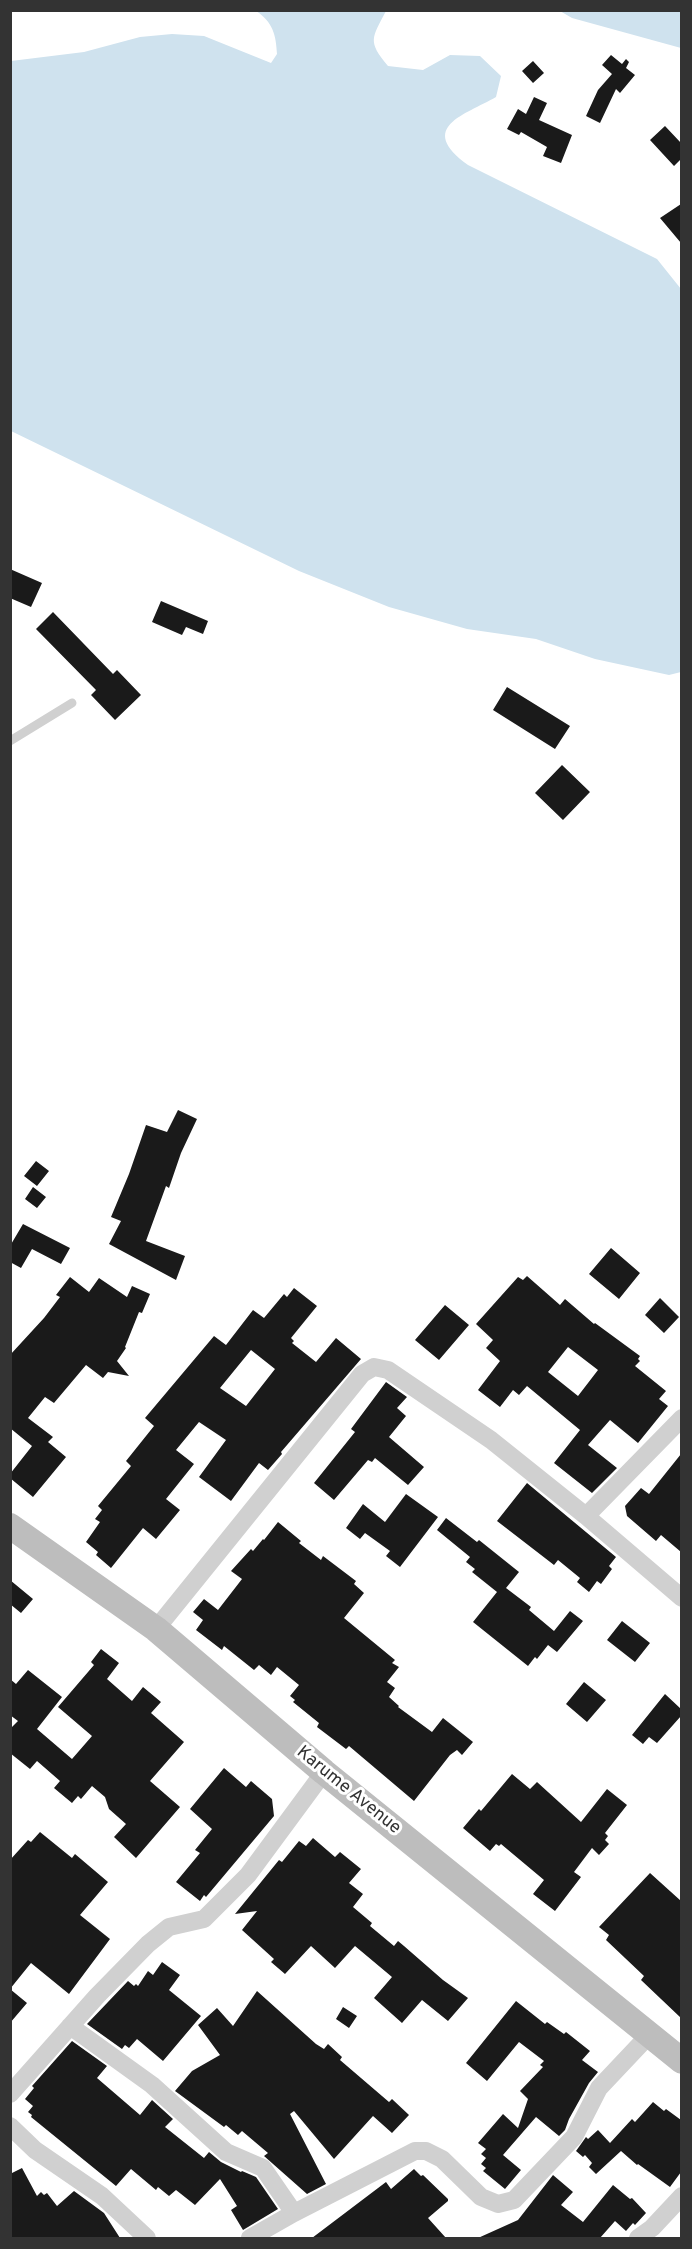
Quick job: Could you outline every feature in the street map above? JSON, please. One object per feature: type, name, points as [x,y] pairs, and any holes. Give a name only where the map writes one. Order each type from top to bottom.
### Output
[{"type":"main road","name":"Karume Avenue","points":[[10,1526],[156,1629],[324,1772],[681,2061]]},
{"type":"street","points":[[156,1629],[362,1374],[374,1367],[388,1370],[491,1440],[586,1516],[681,1598]]},
{"type":"street","points":[[586,1516],[681,1418]]},
{"type":"street","points":[[10,2094],[97,1996],[148,1944],[169,1927],[204,1919],[248,1875],[324,1772]]},
{"type":"street","points":[[70,2026],[152,2085],[226,2152],[263,2168],[294,2213]]},
{"type":"street","points":[[250,2238],[415,2151],[426,2151],[442,2159],[481,2197],[498,2204],[514,2200],[574,2138],[599,2088],[650,2034]]},
{"type":"street","points":[[10,2126],[35,2150],[102,2196],[147,2238]]},
{"type":"street","points":[[638,2238],[652,2228],[681,2196]]},
{"type":"lane","points":[[10,741],[72,703]]},
{"type":"water","points":[[256,11],[386,11],[377,27],[374,45],[388,66],[423,70],[450,55],[480,56],[501,76],[496,97],[460,116],[451,124],[446,132],[446,141],[453,152],[468,165],[657,259],[681,289],[681,672],[669,675],[595,659],[536,639],[467,629],[389,607],[299,571],[11,431],[11,61],[84,52],[140,37],[172,34],[204,36],[271,63],[277,54],[276,41],[270,24]]},
{"type":"water","points":[[560,11],[681,11],[681,48],[572,18]]},
{"type":"building","points":[[611,55],[622,64],[626,59],[629,62],[626,68],[635,75],[620,93],[616,89],[600,123],[586,116],[598,90],[612,74],[602,65]]},
{"type":"building","points":[[533,61],[544,73],[533,83],[522,71]]},
{"type":"building","points":[[534,97],[547,103],[539,120],[572,135],[561,163],[543,156],[547,147],[521,132],[519,135],[507,129],[518,109],[526,114]]},
{"type":"building","points":[[665,126],[681,143],[681,159],[674,166],[650,140]]},
{"type":"building","points":[[681,204],[681,243],[660,218]]},
{"type":"building","points":[[10,569],[42,583],[31,607],[10,598]]},
{"type":"building","points":[[161,601],[208,621],[203,634],[186,627],[182,635],[152,622]]},
{"type":"building","points":[[53,612],[113,674],[117,670],[141,695],[115,720],[91,695],[96,690],[36,629]]},
{"type":"building","points":[[507,687],[570,726],[555,749],[493,710]]},
{"type":"building","points":[[562,765],[590,792],[563,820],[535,793]]},
{"type":"building","points":[[178,1110],[197,1119],[181,1153],[169,1188],[166,1186],[146,1241],[185,1256],[176,1280],[109,1244],[121,1221],[111,1217],[146,1125],[167,1132]]},
{"type":"building","points":[[36,1161],[49,1171],[37,1186],[24,1176]]},
{"type":"building","points":[[33,1187],[46,1197],[37,1208],[25,1199]]},
{"type":"building","points":[[23,1224],[70,1248],[61,1264],[32,1249],[21,1268],[10,1262],[10,1246]]},
{"type":"building","points":[[611,1248],[640,1273],[619,1299],[589,1274]]},
{"type":"building","points":[[527,1276],[560,1305],[565,1299],[594,1324],[640,1356],[638,1359],[640,1361],[635,1366],[666,1391],[659,1399],[668,1406],[638,1443],[610,1420],[588,1445],[617,1468],[592,1493],[554,1463],[580,1430],[527,1386],[519,1395],[513,1390],[500,1407],[478,1390],[500,1361],[486,1348],[493,1340],[476,1324],[518,1277],[523,1280]],"holes":[[[568,1347],[598,1370],[578,1396],[548,1372]]]},
{"type":"building","points":[[70,1277],[89,1292],[99,1278],[127,1297],[132,1286],[150,1294],[142,1313],[139,1312],[126,1348],[117,1361],[129,1376],[108,1372],[103,1378],[86,1365],[54,1403],[45,1397],[28,1418],[53,1437],[48,1442],[66,1457],[33,1497],[10,1478],[10,1474],[32,1446],[10,1428],[10,1355],[44,1318],[60,1297],[56,1295]]},
{"type":"building","points":[[294,1288],[317,1306],[291,1338],[294,1341],[292,1343],[316,1362],[336,1338],[361,1359],[268,1470],[259,1463],[231,1501],[199,1477],[226,1440],[199,1422],[176,1450],[194,1464],[166,1499],[180,1510],[156,1539],[143,1528],[111,1568],[96,1555],[98,1552],[86,1542],[100,1522],[95,1519],[102,1510],[98,1506],[131,1466],[126,1461],[154,1426],[145,1418],[214,1336],[226,1345],[253,1310],[264,1318],[284,1294],[287,1297]],"holes":[[[251,1350],[275,1369],[246,1406],[220,1388]]]},
{"type":"building","points":[[660,1298],[679,1317],[664,1333],[645,1315]]},
{"type":"building","points":[[445,1305],[469,1325],[439,1360],[415,1340]]},
{"type":"building","points":[[386,1382],[407,1397],[397,1408],[406,1416],[389,1437],[424,1467],[408,1485],[375,1458],[372,1462],[368,1460],[334,1500],[314,1483],[355,1432],[351,1429]]},
{"type":"building","points":[[681,1454],[681,1552],[661,1535],[656,1541],[627,1516],[625,1506],[641,1488],[649,1494]]},
{"type":"building","points":[[527,1483],[616,1557],[609,1566],[612,1569],[601,1584],[597,1581],[589,1592],[577,1582],[580,1578],[558,1560],[554,1565],[497,1521]]},
{"type":"building","points":[[406,1494],[438,1517],[400,1567],[386,1556],[390,1551],[365,1533],[360,1539],[346,1528],[363,1504],[385,1522]]},
{"type":"building","points":[[446,1518],[477,1542],[479,1540],[519,1572],[506,1588],[531,1607],[529,1610],[554,1631],[570,1611],[583,1621],[557,1652],[548,1645],[528,1666],[473,1622],[497,1592],[472,1572],[475,1569],[466,1562],[470,1557],[437,1530]]},
{"type":"building","points":[[278,1522],[301,1541],[299,1543],[321,1560],[323,1556],[356,1581],[354,1584],[364,1593],[344,1618],[395,1660],[392,1663],[399,1667],[387,1682],[395,1688],[389,1697],[398,1707],[432,1732],[443,1718],[473,1742],[462,1755],[457,1750],[450,1755],[414,1801],[349,1746],[346,1749],[317,1727],[319,1723],[293,1702],[295,1700],[290,1696],[299,1685],[277,1667],[271,1675],[259,1665],[254,1670],[224,1646],[222,1650],[196,1630],[203,1620],[193,1612],[204,1599],[218,1610],[242,1579],[231,1571],[251,1549],[253,1551],[264,1540]]},
{"type":"building","points":[[10,1580],[33,1599],[21,1613],[10,1604]]},
{"type":"building","points":[[622,1621],[650,1643],[635,1662],[607,1640]]},
{"type":"building","points":[[101,1649],[119,1663],[107,1679],[132,1701],[143,1687],[161,1702],[151,1713],[184,1742],[150,1781],[180,1807],[136,1858],[114,1837],[126,1824],[109,1809],[105,1797],[92,1786],[81,1799],[78,1796],[72,1803],[54,1788],[60,1781],[37,1761],[30,1769],[10,1753],[10,1729],[18,1721],[10,1715],[10,1679],[16,1684],[28,1670],[62,1697],[37,1729],[72,1759],[92,1736],[58,1707],[94,1665],[91,1662]]},
{"type":"building","points":[[584,1682],[606,1700],[587,1722],[566,1704]]},
{"type":"building","points":[[665,1694],[681,1709],[681,1716],[657,1743],[649,1737],[643,1744],[632,1735]]},
{"type":"building","points":[[224,1768],[246,1787],[251,1781],[272,1799],[274,1816],[206,1897],[204,1895],[200,1901],[176,1882],[200,1853],[195,1850],[212,1829],[190,1809]]},
{"type":"building","points":[[512,1774],[530,1789],[537,1782],[581,1822],[607,1789],[627,1805],[605,1833],[608,1836],[605,1840],[609,1844],[599,1855],[592,1848],[574,1872],[581,1877],[555,1911],[533,1894],[544,1880],[501,1844],[499,1846],[496,1844],[490,1851],[463,1828],[479,1809],[481,1811]]},
{"type":"building","points":[[40,1832],[72,1858],[75,1854],[108,1882],[80,1915],[110,1939],[69,1994],[31,1963],[10,1989],[10,1860],[28,1840],[31,1842]]},
{"type":"building","points":[[313,1838],[335,1857],[340,1852],[361,1869],[349,1883],[363,1894],[353,1907],[372,1923],[370,1926],[394,1946],[398,1941],[443,1980],[468,1998],[448,2021],[422,2000],[402,2023],[374,1998],[392,1977],[355,1946],[335,1968],[311,1946],[285,1974],[271,1962],[274,1959],[242,1930],[257,1911],[235,1914],[279,1860],[282,1862],[299,1841],[306,1846]]},
{"type":"building","points":[[650,1873],[681,1901],[681,2018],[641,1980],[644,1976],[606,1940],[609,1935],[599,1927]]},
{"type":"building","points":[[162,1962],[180,1975],[169,1990],[201,2016],[163,2061],[137,2039],[129,2048],[125,2045],[122,2049],[87,2024],[128,1981],[138,1986],[148,1971],[153,1975]]},
{"type":"building","points":[[10,1989],[27,2003],[10,2023]]},
{"type":"building","points":[[257,1991],[316,2044],[324,2049],[328,2044],[342,2057],[340,2060],[389,2102],[392,2099],[409,2115],[392,2133],[373,2116],[334,2159],[294,2111],[290,2114],[326,2184],[307,2194],[264,2156],[268,2153],[242,2131],[238,2135],[226,2125],[224,2127],[175,2091],[192,2071],[220,2055],[198,2025],[217,2008],[233,2026]]},
{"type":"building","points":[[516,2001],[545,2024],[547,2022],[564,2034],[566,2032],[590,2051],[582,2060],[598,2072],[589,2083],[565,2130],[559,2136],[536,2117],[503,2155],[521,2170],[505,2189],[483,2171],[486,2168],[481,2164],[486,2158],[481,2154],[486,2149],[478,2143],[503,2114],[518,2128],[528,2099],[520,2091],[543,2067],[540,2065],[544,2061],[519,2042],[487,2081],[466,2063]]},
{"type":"building","points":[[343,2007],[357,2016],[349,2028],[336,2019]]},
{"type":"building","points":[[72,2041],[107,2066],[97,2078],[140,2115],[152,2100],[173,2119],[165,2127],[204,2158],[209,2152],[221,2162],[256,2177],[278,2209],[243,2230],[231,2210],[237,2206],[220,2179],[195,2205],[176,2190],[169,2196],[158,2187],[156,2190],[131,2169],[116,2186],[31,2117],[32,2115],[28,2112],[33,2106],[25,2099],[34,2088],[32,2086]]},
{"type":"building","points":[[653,2102],[681,2120],[681,2172],[670,2187],[637,2165],[621,2151],[596,2174],[589,2167],[592,2163],[585,2155],[583,2157],[576,2151],[586,2137],[588,2139],[598,2130],[610,2143],[632,2119],[635,2122]]},
{"type":"building","points":[[22,2168],[37,2196],[41,2192],[44,2195],[47,2193],[57,2206],[74,2191],[104,2213],[120,2238],[10,2238],[10,2174]]},
{"type":"building","points":[[414,2169],[448,2199],[428,2218],[446,2238],[312,2238],[386,2182],[391,2189]]},
{"type":"building","points":[[553,2175],[573,2192],[561,2205],[583,2222],[613,2185],[630,2199],[632,2198],[646,2213],[626,2231],[615,2221],[600,2238],[478,2238],[518,2220]]}]
